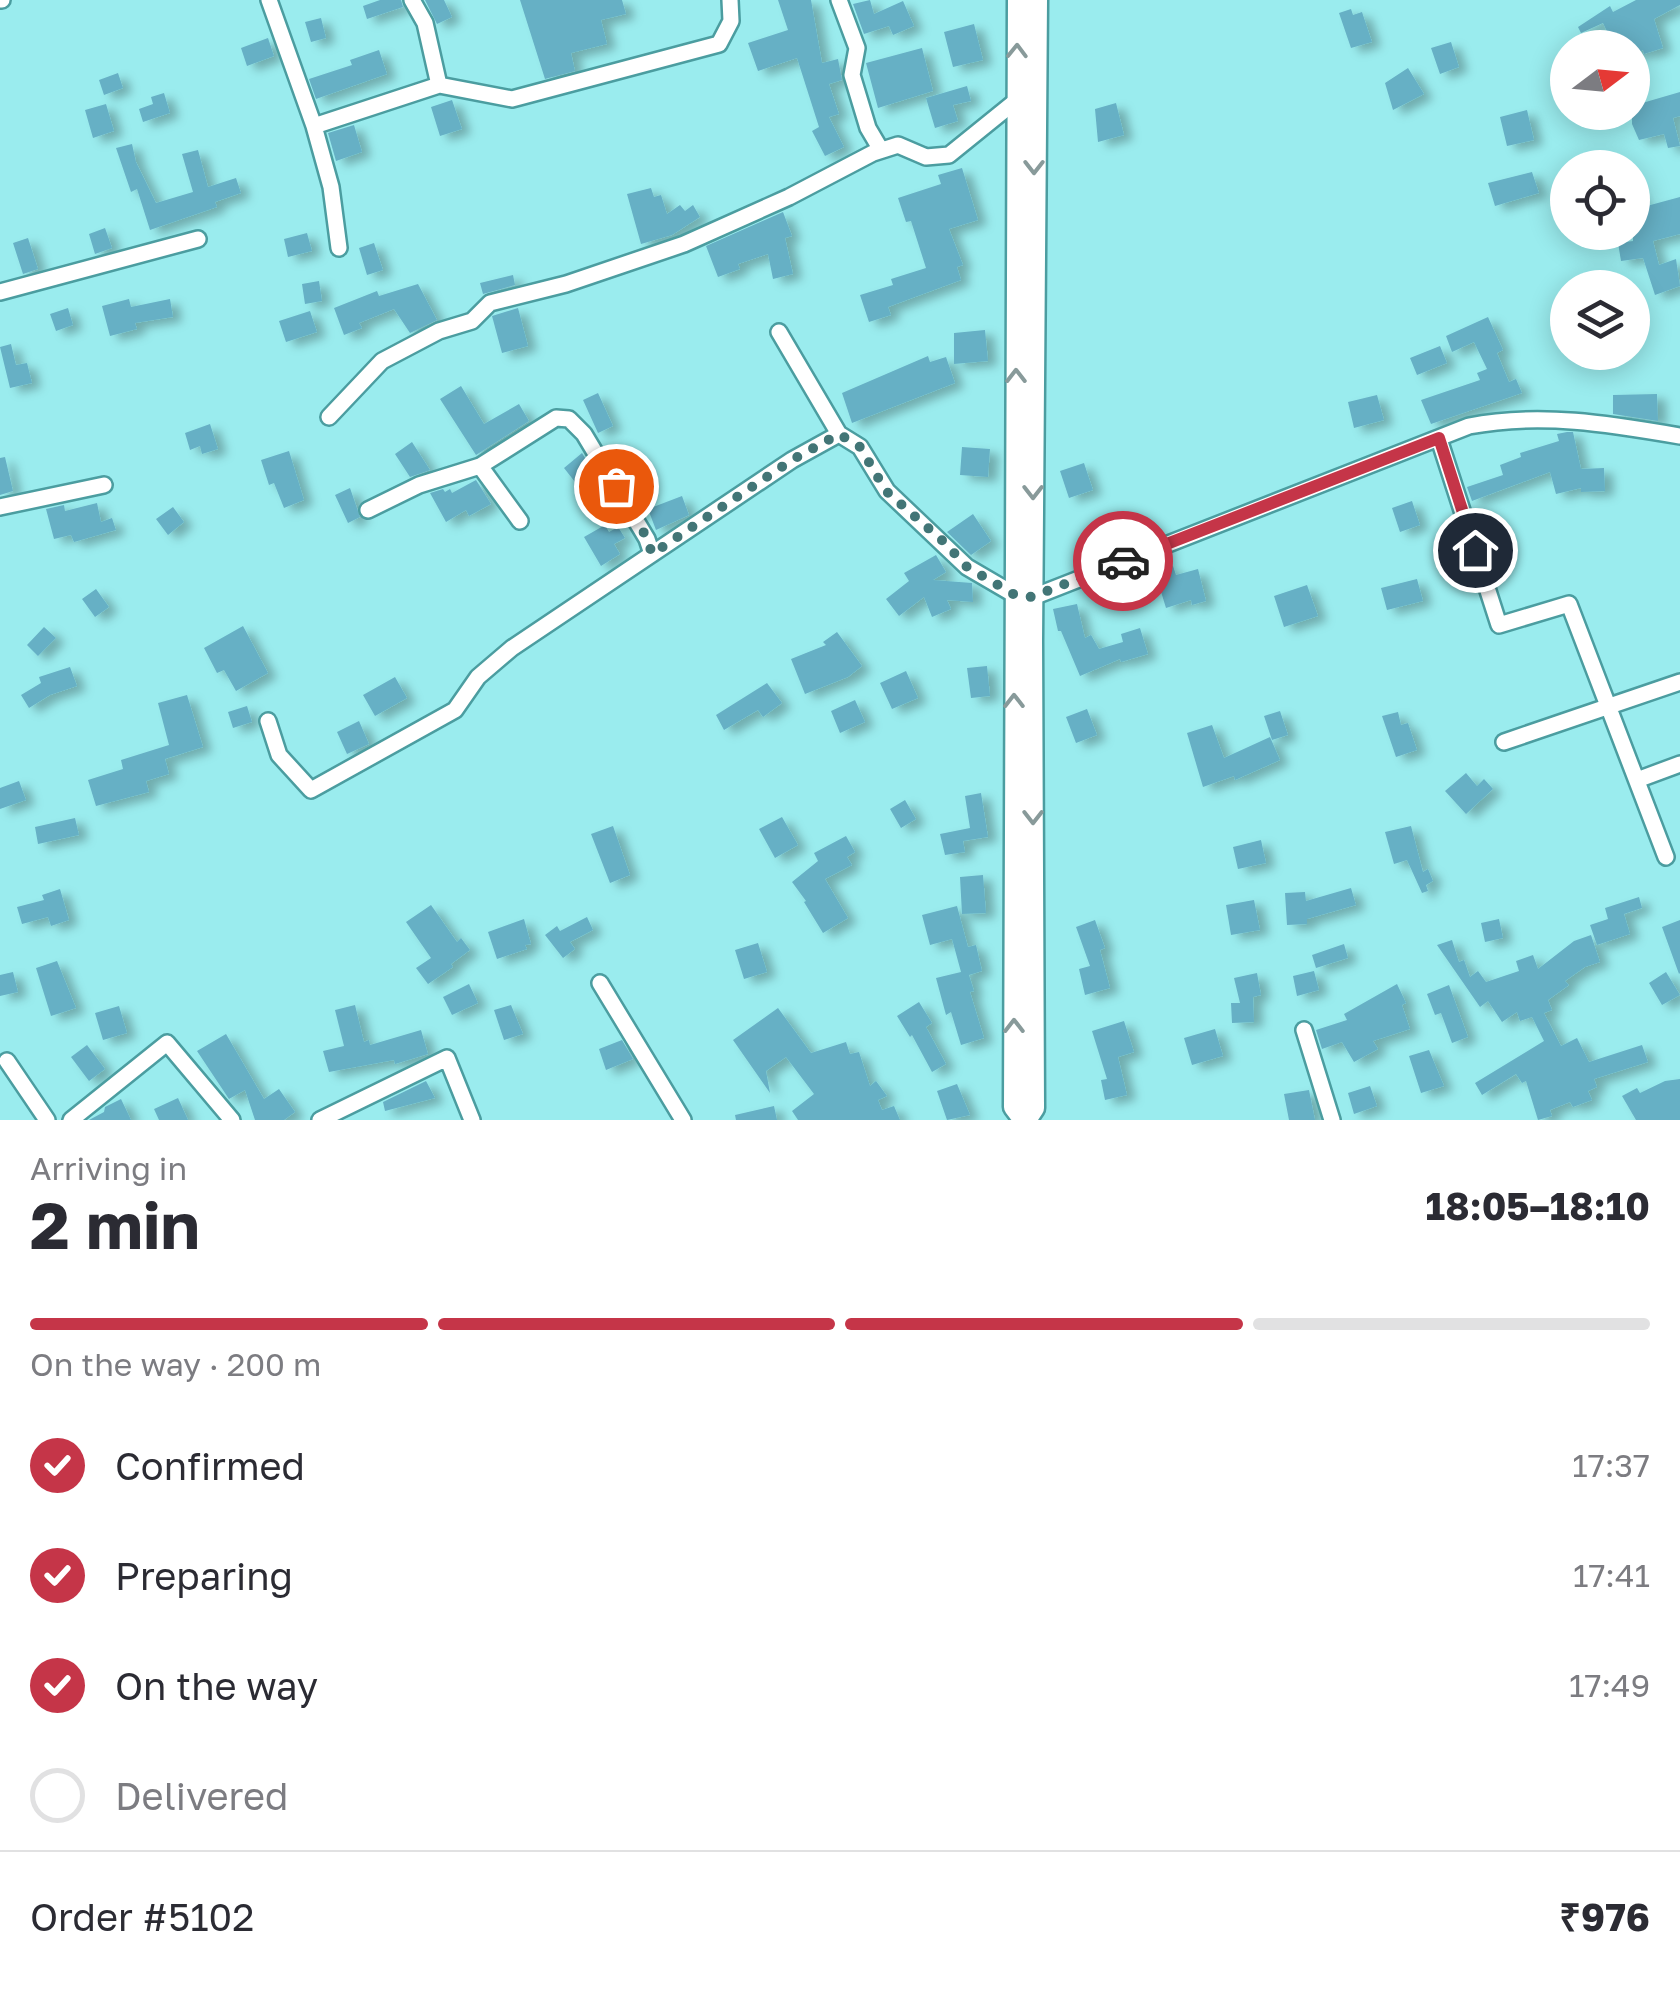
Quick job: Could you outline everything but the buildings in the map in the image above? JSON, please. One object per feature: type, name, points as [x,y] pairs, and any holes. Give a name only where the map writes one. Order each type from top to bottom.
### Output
[{"type":"street","points":[[268,0],[314,126],[331,187],[339,248]]},
{"type":"street","points":[[412,0],[426,23],[439,85]]},
{"type":"street","points":[[314,126],[439,85],[512,99],[718,44],[731,21],[730,0]]},
{"type":"street","points":[[839,0],[857,48],[852,74],[868,128],[881,150]]},
{"type":"street","points":[[1018,0],[1024,596]]},
{"type":"street","points":[[1025,1120],[1014,1108],[1037,0]]},
{"type":"street","points":[[328,416],[382,361],[439,330],[472,321],[490,303],[566,284],[684,244],[881,150],[898,145],[926,157],[949,155],[1017,100]]},
{"type":"street","points":[[0,292],[198,239]]},
{"type":"street","points":[[779,332],[839,434],[860,447],[886,491],[967,567],[1024,596],[1469,426],[1500,420],[1595,422],[1680,436]]},
{"type":"street","points":[[368,510],[419,484],[480,466],[556,418],[570,418],[584,434],[647,538],[652,554]]},
{"type":"street","points":[[268,720],[279,755],[311,790],[455,710],[478,677],[512,648],[792,460],[839,434]]},
{"type":"street","points":[[1439,438],[1499,624],[1569,604],[1666,856]]},
{"type":"street","points":[[480,466],[520,521]]},
{"type":"street","points":[[0,507],[104,485]]},
{"type":"street","points":[[1504,742],[1680,682]]},
{"type":"street","points":[[1637,780],[1680,764]]},
{"type":"street","points":[[600,983],[683,1120]]},
{"type":"street","points":[[1304,1030],[1332,1120]]},
{"type":"street","points":[[71,1120],[166,1042],[232,1120]]},
{"type":"street","points":[[320,1120],[447,1058],[472,1120]]},
{"type":"street","points":[[8,1061],[47,1120]]},
{"type":"way so far","points":[[616,486],[647,538],[652,554],[792,460],[839,434],[860,447],[886,491],[967,567],[1015,595],[1032,597],[1123,561]]},
{"type":"route","points":[[1123,561],[1439,438],[1475,550]]}]
